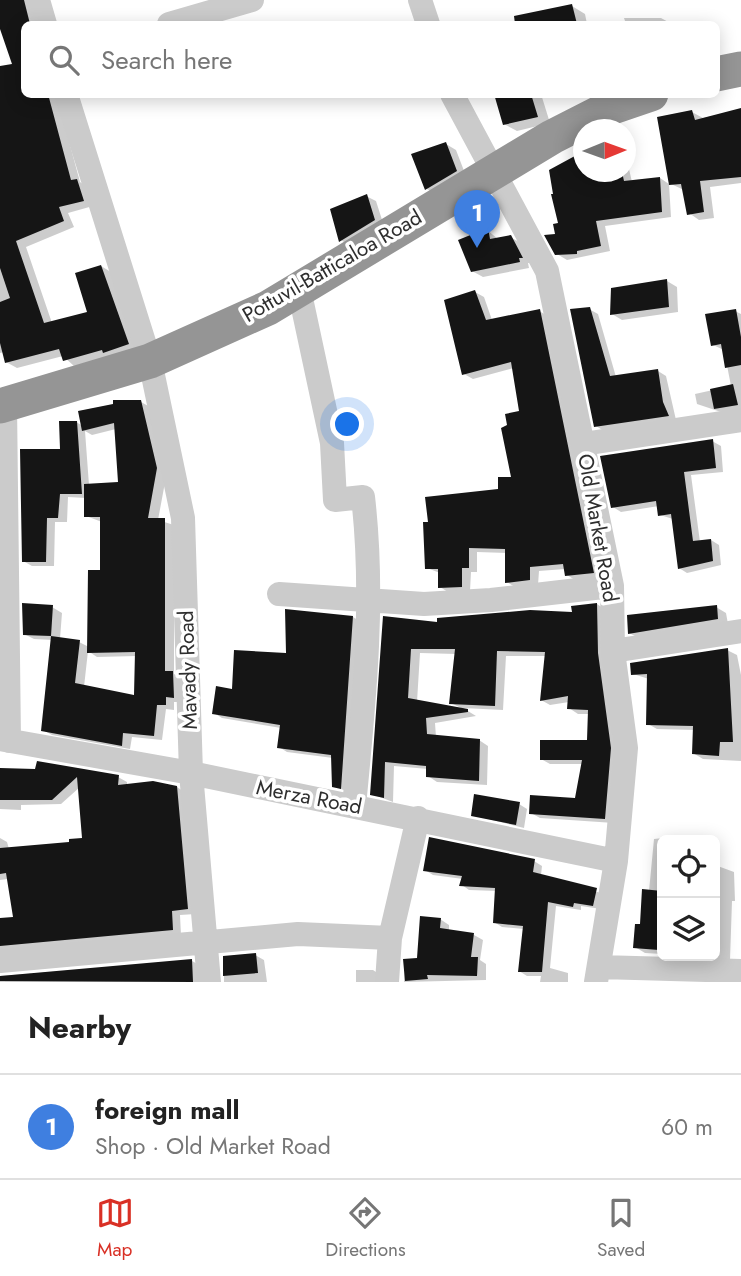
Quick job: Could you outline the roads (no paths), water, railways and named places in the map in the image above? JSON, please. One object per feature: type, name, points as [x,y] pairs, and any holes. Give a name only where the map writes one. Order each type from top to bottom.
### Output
[{"type":"highway","points":[[720,73],[741,69]]},
{"type":"highway","name":"Pottuvil-Batticaloa Road","points":[[3,405],[150,361],[268,307],[494,171],[607,109],[639,98]]},
{"type":"street","points":[[38,0],[45,21]]},
{"type":"street","points":[[179,21],[252,0]]},
{"type":"street","points":[[420,0],[427,21]]},
{"type":"street","name":"Mavady Road","points":[[67,98],[150,361],[183,518],[191,773],[209,982]]},
{"type":"street","name":"Old Market Road","points":[[454,98],[547,271],[612,586],[613,651],[626,748],[616,861],[598,974]]},
{"type":"street","points":[[299,289],[332,443],[335,500],[363,497],[369,551],[369,600],[355,806]]},
{"type":"street","points":[[3,405],[5,740]]},
{"type":"street","points":[[583,444],[741,420]]},
{"type":"street","points":[[279,594],[424,604],[478,601],[612,586]]},
{"type":"street","points":[[613,651],[741,631]]},
{"type":"street","name":"Merza Road","points":[[5,740],[191,773],[616,861]]},
{"type":"street","points":[[387,982],[390,938],[418,818]]},
{"type":"street","points":[[0,961],[205,940],[298,934],[390,938]]},
{"type":"street","points":[[598,974],[741,971]]},
{"type":"place","name":"foreign mall","points":[[477,248]]}]
